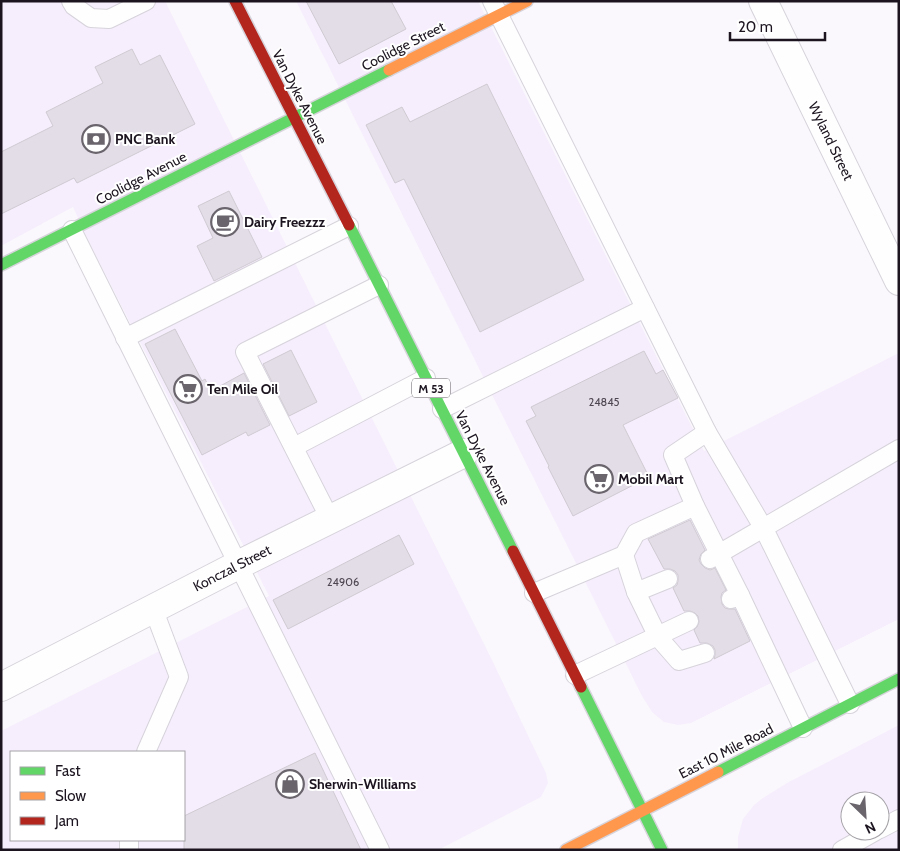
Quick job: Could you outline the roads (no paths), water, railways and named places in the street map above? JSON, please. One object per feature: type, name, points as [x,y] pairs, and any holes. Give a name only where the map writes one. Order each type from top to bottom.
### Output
[{"type":"main road","name":"Van Dyke Avenue","points":[[235,1],[442,409],[662,850]]},
{"type":"main road","name":"Coolidge Street","points":[[294,118],[496,8],[526,1]]},
{"type":"main road","name":"Coolidge Avenue","points":[[1,265],[294,118]]},
{"type":"main road","name":"East 10 Mile Road","points":[[566,850],[899,679]]},
{"type":"street","name":"Wyland Street","points":[[763,1],[899,281]]},
{"type":"street","name":"Konczal Street","points":[[1,686],[238,565],[464,453]]},
{"type":"lane","points":[[71,1],[74,6],[91,18],[109,19],[146,1]]},
{"type":"lane","points":[[496,8],[707,432],[764,528],[850,704]]},
{"type":"lane","points":[[125,338],[349,226]]},
{"type":"lane","points":[[72,230],[380,850]]},
{"type":"lane","points":[[330,519],[245,352],[379,285]]},
{"type":"lane","points":[[442,409],[645,308]]},
{"type":"lane","points":[[294,447],[426,378]]},
{"type":"lane","points":[[707,432],[673,455],[715,557],[803,728]]},
{"type":"lane","points":[[715,557],[899,449]]},
{"type":"lane","points":[[534,593],[624,554],[636,532],[695,506]]},
{"type":"lane","points":[[624,554],[636,592],[658,636],[679,661],[705,653]]},
{"type":"lane","points":[[636,592],[668,579]]},
{"type":"lane","points":[[146,751],[179,678],[153,608]]},
{"type":"lane","points":[[575,676],[689,621]]},
{"type":"lane","points":[[842,850],[858,841]]},
{"type":"place","name":"PNC Bank","points":[[96,139]]},
{"type":"place","name":"Dairy Freezzz","points":[[225,222]]},
{"type":"place","name":"Ten Mile Oil","points":[[188,389]]},
{"type":"place","name":"Mobil Mart","points":[[599,479]]},
{"type":"place","name":"Sherwin-Williams","points":[[290,784]]}]
